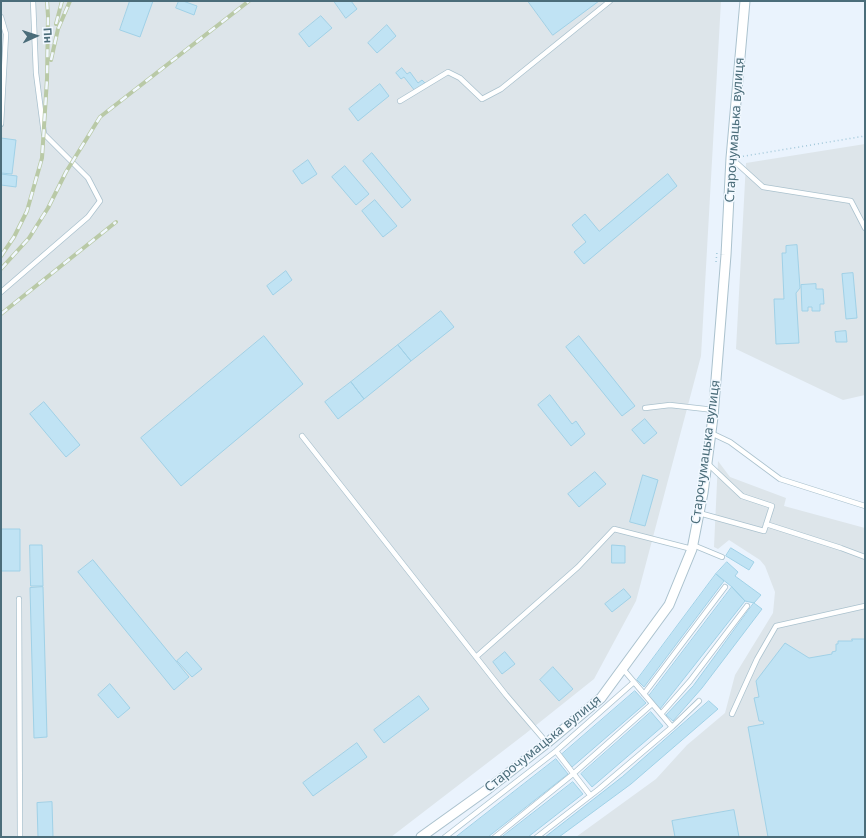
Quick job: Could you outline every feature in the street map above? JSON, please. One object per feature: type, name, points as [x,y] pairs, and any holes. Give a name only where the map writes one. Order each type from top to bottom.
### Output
[{"type":"street","name":"Старочумацька вулиця","points":[[421,837],[488,789],[601,698],[669,605],[693,547],[704,493],[714,410],[726,255],[731,158],[745,1]]},
{"type":"lane","points":[[1,292],[88,217],[100,201],[88,178],[44,134],[36,73],[33,1]]},
{"type":"lane","points":[[400,101],[448,72],[460,78],[482,99],[501,89],[610,1]]},
{"type":"lane","points":[[1,17],[6,34],[1,124]]},
{"type":"lane","points":[[731,158],[763,188],[851,201],[865,228]]},
{"type":"lane","points":[[645,408],[670,405],[714,410]]},
{"type":"lane","points":[[711,433],[730,442],[780,479],[865,506]]},
{"type":"lane","points":[[302,436],[506,695],[547,743]]},
{"type":"lane","points":[[699,513],[764,531],[772,506],[742,496],[707,463]]},
{"type":"lane","points":[[766,524],[865,557]]},
{"type":"lane","points":[[476,657],[578,567],[614,529],[693,547],[722,557]]},
{"type":"lane","points":[[644,694],[725,587]]},
{"type":"lane","points":[[19,599],[20,837]]},
{"type":"lane","points":[[661,714],[690,681],[747,606]]},
{"type":"lane","points":[[732,714],[757,658],[776,626],[865,606]]},
{"type":"lane","points":[[623,669],[672,727]]},
{"type":"lane","points":[[446,837],[556,752],[634,682]]},
{"type":"lane","points":[[536,837],[590,795],[672,727],[700,701]]},
{"type":"lane","points":[[495,837],[573,774],[652,704]]},
{"type":"lane","points":[[556,752],[590,795]]},
{"type":"path","points":[[731,158],[865,136]]},
{"type":"path","points":[[716,267],[717,252]]},
{"type":"shaded area","points":[[1,1],[721,1],[701,356],[636,601],[594,679],[391,837],[1,837]]},
{"type":"shaded area","points":[[865,144],[865,395],[843,400],[736,349],[746,163]]},
{"type":"shaded area","points":[[718,461],[730,477],[786,498],[784,506],[865,528],[865,837],[576,837],[656,779],[687,745],[725,713],[735,675],[773,613],[775,592],[765,566],[760,560],[729,540],[718,549],[714,547]]},
{"type":"building","points":[[130,1],[153,1],[140,37],[120,30]]},
{"type":"building","points":[[179,1],[197,6],[194,15],[176,8]]},
{"type":"building","points":[[334,1],[351,1],[357,9],[346,18]]},
{"type":"building","points":[[528,1],[599,1],[553,35]]},
{"type":"building","points":[[321,16],[332,28],[309,47],[299,34]]},
{"type":"building","points":[[387,25],[396,36],[377,53],[368,43]]},
{"type":"building","points":[[402,68],[407,74],[410,72],[418,83],[422,80],[425,83],[415,91],[404,77],[401,79],[396,73]]},
{"type":"building","points":[[380,84],[389,96],[358,121],[349,109]]},
{"type":"building","points":[[1,138],[16,140],[12,174],[1,173]]},
{"type":"building","points":[[372,153],[411,200],[402,208],[363,161]]},
{"type":"building","points":[[308,160],[317,174],[302,184],[293,171]]},
{"type":"building","points":[[345,166],[369,194],[356,205],[332,177]]},
{"type":"building","points":[[1,174],[17,176],[16,187],[1,185]]},
{"type":"building","points":[[668,174],[677,186],[584,264],[574,252],[586,242],[572,225],[585,214],[599,231]]},
{"type":"building","points":[[375,200],[397,226],[383,237],[362,211]]},
{"type":"building","points":[[797,245],[800,288],[796,293],[799,343],[776,344],[774,299],[784,299],[782,253],[786,253],[786,246]]},
{"type":"building","points":[[286,271],[292,280],[273,295],[267,286]]},
{"type":"building","points":[[853,273],[857,318],[846,319],[842,274]]},
{"type":"building","points":[[816,284],[816,289],[823,289],[824,304],[820,304],[820,311],[812,311],[812,307],[808,307],[808,311],[802,311],[801,285]]},
{"type":"building","points":[[441,311],[454,327],[411,361],[398,345]]},
{"type":"building","points":[[846,331],[847,342],[836,342],[835,332]]},
{"type":"building","points":[[264,336],[303,384],[181,486],[141,438]]},
{"type":"building","points":[[579,336],[635,406],[622,416],[566,347]]},
{"type":"building","points":[[398,345],[411,361],[364,399],[351,382]]},
{"type":"building","points":[[351,382],[364,399],[338,419],[325,402]]},
{"type":"building","points":[[550,395],[572,424],[576,421],[585,434],[571,446],[538,405]]},
{"type":"building","points":[[44,402],[80,445],[66,457],[30,414]]},
{"type":"building","points":[[645,419],[657,433],[644,444],[632,430]]},
{"type":"building","points":[[595,472],[606,484],[579,507],[568,494]]},
{"type":"building","points":[[643,475],[658,480],[645,526],[630,522]]},
{"type":"building","points":[[1,529],[20,529],[20,571],[1,571]]},
{"type":"building","points":[[30,545],[42,545],[43,586],[31,586]]},
{"type":"building","points":[[612,545],[625,546],[625,563],[612,563]]},
{"type":"building","points":[[731,548],[754,562],[749,570],[726,556]]},
{"type":"building","points":[[93,560],[189,677],[174,690],[78,572]]},
{"type":"building","points":[[727,562],[738,572],[735,576],[761,595],[754,603],[745,601],[732,587],[716,574]]},
{"type":"building","points":[[716,574],[724,581],[644,687],[637,680]]},
{"type":"building","points":[[43,587],[47,737],[34,738],[30,588]]},
{"type":"building","points":[[732,587],[745,601],[660,709],[649,696]]},
{"type":"building","points":[[624,589],[631,597],[612,612],[605,604]]},
{"type":"building","points":[[754,603],[762,609],[702,688],[673,721],[666,715],[693,686]]},
{"type":"building","points":[[852,639],[865,639],[865,837],[768,837],[748,727],[764,724],[763,721],[759,721],[754,698],[759,697],[756,681],[785,643],[809,658],[832,654],[832,652],[836,651],[836,644],[838,644],[838,641],[852,641]]},
{"type":"building","points":[[187,652],[202,669],[192,677],[177,661]]},
{"type":"building","points":[[505,652],[515,664],[502,674],[493,662]]},
{"type":"building","points":[[553,667],[573,689],[559,701],[540,680]]},
{"type":"building","points":[[110,684],[130,708],[118,718],[98,695]]},
{"type":"building","points":[[635,691],[646,703],[572,767],[561,755]]},
{"type":"building","points":[[419,696],[429,709],[384,743],[374,730]]},
{"type":"building","points":[[709,701],[718,709],[631,784],[559,837],[545,837],[622,777]]},
{"type":"building","points":[[651,712],[663,726],[592,787],[581,774]]},
{"type":"building","points":[[357,743],[367,757],[313,796],[303,783]]},
{"type":"building","points":[[556,759],[568,774],[488,837],[456,837]]},
{"type":"building","points":[[573,782],[583,794],[528,837],[502,837]]},
{"type":"building","points":[[52,802],[53,837],[38,837],[37,803]]},
{"type":"building","points":[[734,810],[739,837],[675,837],[672,821]]},
{"type":"railway","points":[[1,256],[14,237],[27,211],[42,158],[47,79],[47,1]]},
{"type":"railway","points":[[56,24],[62,1]]},
{"type":"railway","points":[[51,60],[58,29],[70,1]]},
{"type":"railway","points":[[1,269],[29,238],[48,208],[66,172],[100,117],[249,1]]},
{"type":"railway","points":[[1,314],[116,222]]}]
